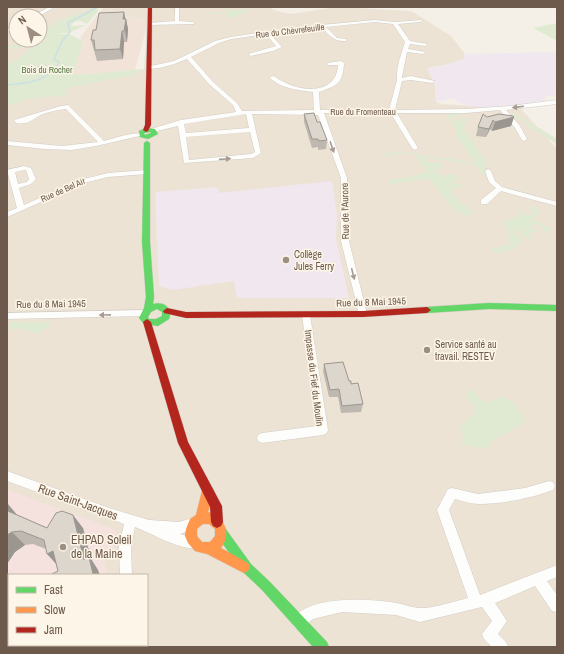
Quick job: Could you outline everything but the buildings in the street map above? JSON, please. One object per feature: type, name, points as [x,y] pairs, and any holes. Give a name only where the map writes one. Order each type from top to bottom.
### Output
[{"type":"main road","points":[[150,7],[146,172],[146,242],[150,297],[146,314],[153,341],[183,443],[216,506],[217,522],[221,532],[247,568],[266,586],[322,647]]},
{"type":"main road","points":[[150,297],[158,306],[163,308],[164,318],[153,341]]},
{"type":"main road","points":[[146,314],[158,306]]},
{"type":"main road","name":"Rue du 8 Mai 1945","points":[[146,314],[153,324],[164,318],[186,315],[363,314],[489,306],[557,308]]},
{"type":"main road","points":[[208,491],[198,521],[191,531],[191,540],[198,546],[208,548],[247,568]]},
{"type":"main road","points":[[198,521],[210,518],[217,522]]},
{"type":"main road","points":[[208,548],[217,542],[221,532]]},
{"type":"street","points":[[177,7],[177,22]]},
{"type":"street","name":"Rue du Chèvrefeuille","points":[[149,67],[170,64],[228,38],[322,26],[375,22],[395,23],[420,21]]},
{"type":"street","points":[[149,24],[177,22],[192,23]]},
{"type":"street","points":[[395,23],[408,42],[398,78],[400,80],[392,112],[415,148]]},
{"type":"street","points":[[322,26],[336,39],[344,40]]},
{"type":"street","points":[[251,54],[279,47],[267,33]]},
{"type":"street","points":[[408,42],[425,44]]},
{"type":"street","points":[[406,50],[423,52]]},
{"type":"street","points":[[187,57],[211,83],[235,104],[240,113]]},
{"type":"street","points":[[272,77],[278,82],[291,87],[316,91],[334,84],[341,73],[341,63],[329,64]]},
{"type":"street","points":[[400,80],[411,78],[432,81]]},
{"type":"street","points":[[316,91],[318,112]]},
{"type":"street","name":"Rue du Fromenteau","points":[[148,133],[181,122],[249,112],[466,111],[502,109],[557,102]]},
{"type":"street","points":[[36,115],[63,107],[68,107],[102,143]]},
{"type":"street","points":[[502,109],[518,127],[524,139]]},
{"type":"street","points":[[181,122],[186,162],[253,156],[258,153],[249,112]]},
{"type":"street","name":"Rue de l'Aurore","points":[[318,112],[321,114],[344,178],[345,241],[363,314]]},
{"type":"street","points":[[183,135],[252,130]]},
{"type":"street","points":[[7,143],[59,149],[81,147],[148,133]]},
{"type":"street","points":[[15,187],[29,183],[33,179],[29,169],[24,168],[9,172],[21,209]]},
{"type":"street","points":[[488,171],[492,182],[500,188],[557,204]]},
{"type":"street","name":"Rue de Bel Air","points":[[7,215],[82,181],[108,175],[146,172]]},
{"type":"street","points":[[484,202],[500,188]]},
{"type":"street","name":"Rue du 8 Mai 1945","points":[[7,316],[146,314]]},
{"type":"street","name":"Impasse du Fief du Moulin","points":[[262,438],[323,430],[306,315]]},
{"type":"street","name":"Rue Saint-Jacques","points":[[7,476],[131,521],[150,526],[179,528],[198,521]]},
{"type":"street","points":[[501,647],[489,634],[500,621],[481,602],[443,510],[452,493],[478,499],[525,493],[549,486]]},
{"type":"street","points":[[126,574],[126,540],[127,530],[131,521]]},
{"type":"street","name":"Rue Saint-Jacques","points":[[150,526],[161,534],[194,543]]},
{"type":"street","points":[[299,622],[310,613],[342,606],[396,609],[420,614],[481,602],[557,571]]},
{"type":"street","points":[[538,579],[557,606]]},
{"type":"shaded area","points":[[7,7],[100,7],[48,33],[48,8],[8,8],[8,48],[31,48],[11,65],[7,66]]},
{"type":"shaded area","points":[[104,7],[269,7],[274,10],[290,14],[337,7],[411,11],[451,36],[465,54],[463,59],[445,65],[427,68],[435,84],[436,102],[441,104],[521,109],[557,149],[557,647],[51,646],[148,646],[148,574],[8,574],[7,620],[7,103],[144,69],[147,22],[142,19],[98,14]]},
{"type":"shaded area","points":[[98,14],[142,19],[148,22],[135,70],[73,75],[83,41],[80,38]]},
{"type":"shaded area","points":[[557,52],[557,95],[546,96],[546,101],[499,108],[466,106],[458,103],[454,98],[436,102],[435,84],[427,68],[445,65],[463,59],[465,54]]},
{"type":"shaded area","name":"Collège Jules Ferry","points":[[332,181],[337,215],[336,239],[349,298],[237,298],[234,281],[172,290],[159,286],[155,192],[218,187],[219,193]]},
{"type":"shaded area","points":[[7,490],[116,530],[117,543],[104,563],[108,574],[8,574],[8,646],[116,646],[7,647]]},
{"type":"green space","points":[[226,7],[230,7],[230,11],[246,9],[250,11],[229,18],[227,14],[212,14],[212,12],[227,13]]},
{"type":"green space","name":"Bois du Rocher","points":[[92,8],[99,10],[87,24],[80,21],[74,22],[71,26],[86,25],[69,33],[57,33],[71,35],[83,41],[73,75],[144,69],[134,75],[68,88],[67,95],[21,100],[20,103],[7,105],[7,62],[15,60],[10,66],[30,48],[48,48],[48,27],[79,12],[86,13]]},
{"type":"green space","points":[[557,23],[557,41],[533,28]]},
{"type":"green space","points":[[453,113],[463,113],[465,115],[451,116],[451,118],[461,122],[462,117],[467,119],[463,127],[487,163],[485,174],[480,173],[477,166],[445,160],[425,159],[426,162],[441,163],[442,169],[433,169],[433,171],[437,172],[443,177],[453,173],[459,177],[454,180],[456,184],[463,185],[464,187],[451,189],[453,194],[473,213],[467,216],[453,209],[430,179],[389,184],[388,180],[414,176],[426,171],[415,154],[405,153],[383,156],[381,154],[411,152],[424,156],[453,159],[476,164],[456,136],[456,129],[447,115]]},
{"type":"green space","points":[[511,113],[518,115],[557,139],[557,144],[529,127],[522,120],[514,117]]},
{"type":"green space","points":[[535,206],[539,211],[537,215],[533,217],[532,221],[539,221],[550,227],[547,233],[543,232],[543,229],[538,224],[529,228],[538,229],[540,231],[532,232],[533,239],[526,238],[516,229],[514,231],[521,240],[515,249],[497,253],[491,250],[493,248],[511,244],[506,233],[508,232],[503,223],[504,221],[520,215],[517,210],[524,212],[524,214],[533,215],[530,208]]},
{"type":"green space","points":[[11,322],[50,322],[49,326],[37,334],[23,329],[9,329],[8,327]]},
{"type":"green space","points":[[470,390],[475,391],[478,397],[488,403],[500,396],[513,401],[526,422],[492,441],[489,449],[462,445],[463,436],[459,426],[474,414],[473,404],[466,397]]},
{"type":"waterway","points":[[7,85],[37,80],[43,78],[55,69],[59,62],[54,59],[62,41],[70,32],[68,23],[98,7]]},
{"type":"traffic: fast","points":[[147,130],[153,130],[155,134],[148,137],[142,136],[141,132],[147,130]]},
{"type":"traffic: fast","points":[[147,143],[146,242],[150,297],[148,309]]},
{"type":"traffic: fast","points":[[158,306],[166,310],[166,317],[158,323],[147,322],[143,318],[145,313],[150,308],[158,306]]},
{"type":"traffic: fast","points":[[427,310],[489,306],[557,308]]},
{"type":"traffic: fast","points":[[221,532],[247,568],[266,586],[322,647]]},
{"type":"traffic: slow","points":[[201,519],[208,491]]},
{"type":"traffic: slow","points":[[206,518],[217,522],[221,533],[217,544],[206,548],[195,544],[191,533],[195,522],[206,518]]},
{"type":"traffic: slow","points":[[208,548],[244,567]]},
{"type":"traffic: jam","points":[[146,130],[148,125],[150,7]]},
{"type":"traffic: jam","points":[[167,311],[186,315],[363,314],[427,310]]},
{"type":"traffic: jam","points":[[147,322],[183,443],[216,506],[217,522]]},
{"type":"place","name":"Collège Jules Ferry","points":[[286,260]]},
{"type":"place","name":"Service santé au travail. RESTEV","points":[[427,350]]},
{"type":"place","name":"EHPAD Soleil de la Maine","points":[[63,547]]}]
